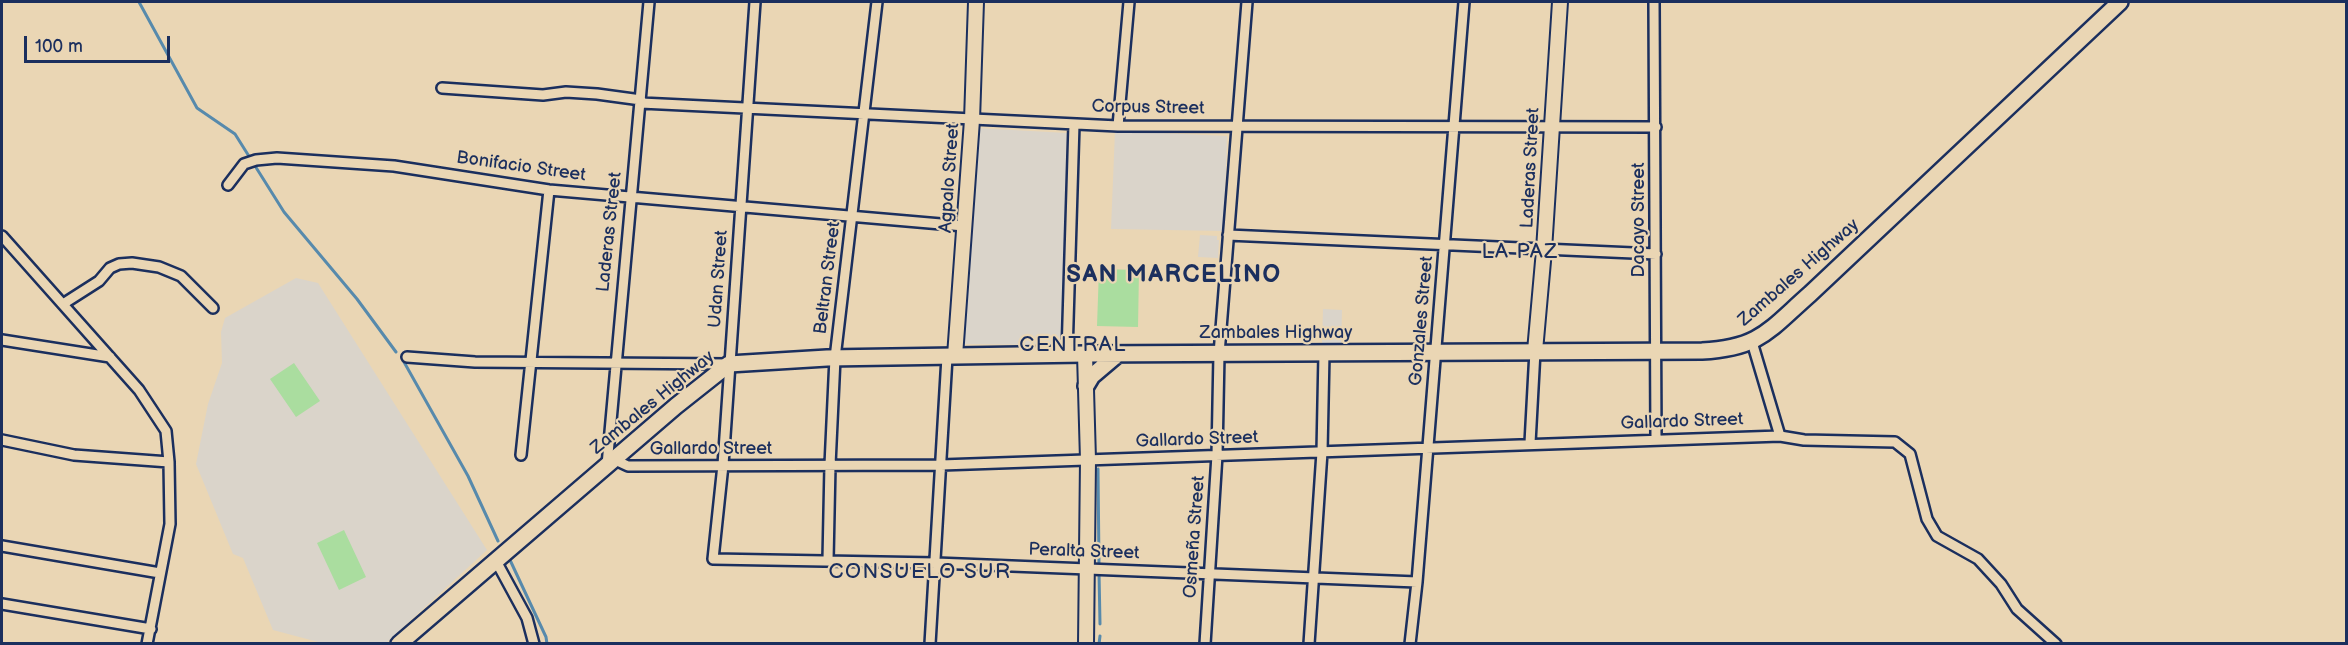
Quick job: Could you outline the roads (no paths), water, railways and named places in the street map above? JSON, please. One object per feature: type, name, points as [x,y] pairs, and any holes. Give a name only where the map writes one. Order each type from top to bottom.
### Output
[{"type":"main road","name":"Zambales Highway","points":[[399,644],[676,406],[729,364],[835,358],[1067,354],[1724,350],[1752,342],[1761,337],[1810,294],[2120,2]]},
{"type":"main road","points":[[1086,386],[1092,376],[1118,354]]},
{"type":"street","name":"Laderas Street","points":[[611,463],[616,364],[649,2]]},
{"type":"street","name":"Udan Street","points":[[713,559],[723,465],[755,2]]},
{"type":"street","name":"Beltran Street","points":[[828,560],[835,358],[876,2]]},
{"type":"street","name":"Agpalo Street","points":[[930,644],[941,465],[972,120],[976,2]]},
{"type":"street","points":[[1118,126],[1129,2]]},
{"type":"street","name":"Osmeña Street","points":[[1205,644],[1217,455],[1219,354],[1247,2]]},
{"type":"street","name":"Gonzales Street","points":[[1410,644],[1464,2]]},
{"type":"street","name":"Laderas Street","points":[[1530,443],[1560,2]]},
{"type":"street","name":"Dacayo Street","points":[[1654,2],[1656,439]]},
{"type":"street","name":"Corpus Street","points":[[442,88],[543,95],[577,93],[641,102],[1118,126],[1656,127]]},
{"type":"street","points":[[1067,354],[1074,124]]},
{"type":"street","name":"Bonifacio Street","points":[[228,185],[244,164],[277,158],[394,166],[549,190],[964,225]]},
{"type":"street","points":[[521,455],[549,190]]},
{"type":"street","points":[[1228,235],[1656,254]]},
{"type":"street","points":[[2,236],[139,390],[166,431],[170,462],[170,524],[147,644]]},
{"type":"street","points":[[63,304],[99,281],[110,268],[119,264],[132,263],[159,267],[181,276],[213,308]]},
{"type":"street","points":[[2,340],[110,357]]},
{"type":"street","points":[[1752,342],[1780,436]]},
{"type":"street","points":[[1309,644],[1322,452],[1324,352]]},
{"type":"street","points":[[1085,354],[1088,460],[1086,644]]},
{"type":"street","points":[[407,357],[476,362],[729,364]]},
{"type":"street","name":"Gallardo Street","points":[[611,463],[628,466],[941,465],[1780,436],[1804,440],[1895,442],[1910,454],[1927,519],[1937,536],[1978,559],[2001,584],[2017,609],[2056,644]]},
{"type":"street","points":[[2,440],[74,455],[170,462]]},
{"type":"street","points":[[2,546],[160,573]]},
{"type":"street","name":"Peralta Street","points":[[713,559],[936,563],[1417,582]]},
{"type":"street","points":[[496,561],[527,618],[534,644]]},
{"type":"street","points":[[2,604],[150,629]]},
{"type":"waterway","points":[[139,2],[197,108],[235,134],[284,212],[357,299],[396,352]]},
{"type":"waterway","points":[[404,362],[468,476],[498,541]]},
{"type":"waterway","points":[[1098,469],[1099,565]]},
{"type":"waterway","points":[[510,560],[546,637],[547,644]]},
{"type":"waterway","points":[[1099,572],[1100,624]]},
{"type":"waterway","points":[[1099,644],[1100,636]]},
{"type":"district","name":"LA PAZ","points":[[1520,253]]},
{"type":"district","name":"SAN MARCELINO","points":[[1174,276]]},
{"type":"district","name":"CENTRAL","points":[[1073,346]]},
{"type":"district","name":"CONSUELO SUR","points":[[920,573]]}]
